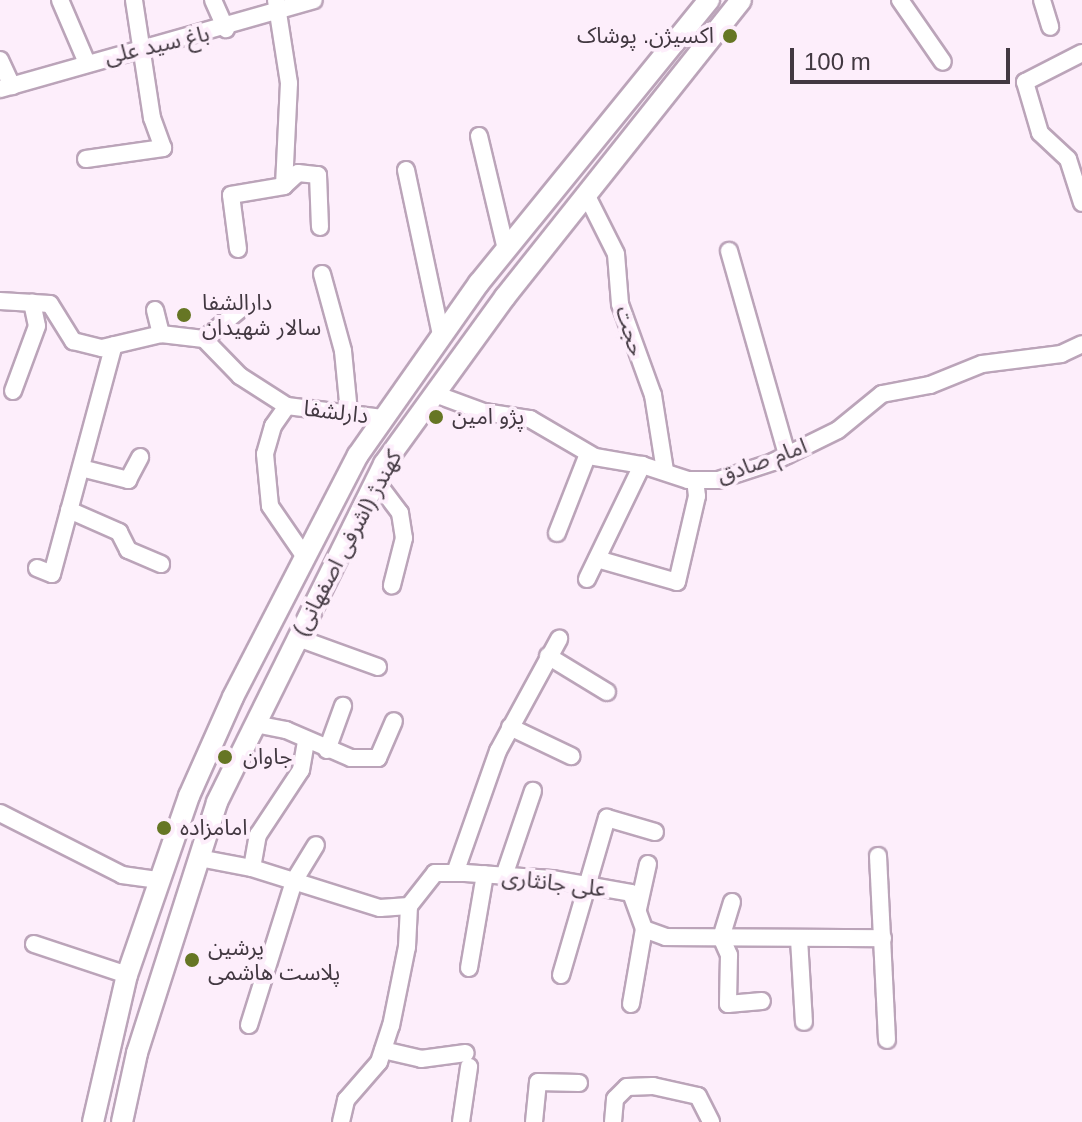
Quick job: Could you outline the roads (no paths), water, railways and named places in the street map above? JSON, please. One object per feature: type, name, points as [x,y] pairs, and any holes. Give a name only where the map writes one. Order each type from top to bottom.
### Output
[{"type":"main road","name":"کهندژ (اشرفی اصفهانی)","points":[[122,1122],[137,1053],[217,802],[376,481],[435,394],[586,194],[741,0]]},
{"type":"main road","name":"کهندژ (اشرفی اصفهانی)","points":[[93,1122],[127,975],[189,796],[272,622],[358,455],[441,335],[506,249],[707,3]]},
{"type":"main road","points":[[707,3],[723,23]]},
{"type":"main road","points":[[244,748],[233,743],[233,726],[275,635],[272,622]]},
{"type":"main road","points":[[183,908],[180,892],[207,799],[197,790],[189,796]]},
{"type":"street","points":[[60,0],[87,63]]},
{"type":"street","points":[[86,159],[163,148],[152,118],[134,0]]},
{"type":"street","points":[[213,0],[226,29]]},
{"type":"street","name":"باغ سید علی","points":[[6,88],[126,50],[142,51],[226,29],[278,6],[314,0]]},
{"type":"street","points":[[900,0],[943,62]]},
{"type":"street","points":[[1042,0],[1050,27]]},
{"type":"street","points":[[278,6],[289,83],[284,186]]},
{"type":"street","points":[[1082,53],[1025,82],[1040,133],[1068,159],[1082,203]]},
{"type":"street","points":[[0,60],[6,88]]},
{"type":"street","points":[[479,136],[506,249]]},
{"type":"street","points":[[406,170],[441,335]]},
{"type":"street","points":[[238,249],[231,195],[284,186],[298,173],[318,175],[320,227]]},
{"type":"street","name":"حجت","points":[[586,194],[616,254],[620,304],[653,395],[665,471]]},
{"type":"street","points":[[729,251],[787,455]]},
{"type":"street","points":[[322,274],[343,351],[349,412]]},
{"type":"street","points":[[0,301],[50,304],[73,341],[102,348],[161,334],[204,339],[243,307]]},
{"type":"street","points":[[13,391],[37,326],[32,303]]},
{"type":"street","points":[[155,310],[161,334]]},
{"type":"street","name":"دارلشفا","points":[[204,339],[240,376],[287,406],[384,418]]},
{"type":"street","name":"امام صادق","points":[[435,394],[484,412],[530,419],[588,454],[695,480],[718,480],[787,455],[838,430],[882,394],[930,385],[982,364],[1061,354],[1082,344]]},
{"type":"street","points":[[37,568],[52,574],[114,345]]},
{"type":"street","points":[[287,406],[273,426],[265,454],[270,506],[305,557]]},
{"type":"street","points":[[557,533],[588,454]]},
{"type":"street","points":[[81,468],[128,480],[140,457]]},
{"type":"street","points":[[587,579],[642,465]]},
{"type":"street","points":[[597,559],[677,582],[697,496],[695,480]]},
{"type":"street","points":[[376,481],[400,513],[404,538],[392,585]]},
{"type":"street","points":[[69,510],[119,532],[128,550],[161,564]]},
{"type":"street","points":[[298,638],[378,667]]},
{"type":"street","points":[[455,873],[510,727],[559,639]]},
{"type":"street","points":[[548,656],[607,692]]},
{"type":"street","points":[[327,750],[343,706]]},
{"type":"street","points":[[255,724],[286,730],[306,743],[351,758],[378,758],[394,721]]},
{"type":"street","points":[[510,727],[571,756]]},
{"type":"street","points":[[252,868],[258,835],[301,770],[306,743]]},
{"type":"street","points":[[504,876],[533,791]]},
{"type":"street","points":[[0,813],[122,875],[159,880]]},
{"type":"street","points":[[561,975],[607,818],[655,832]]},
{"type":"street","points":[[249,1025],[294,881],[316,845]]},
{"type":"street","points":[[878,856],[887,1040]]},
{"type":"street","points":[[199,858],[252,868],[380,908],[409,906],[407,947],[383,1050],[346,1100],[341,1122]]},
{"type":"street","points":[[631,1004],[644,929],[638,909],[648,864]]},
{"type":"street","name":"علی جانثاری","points":[[409,906],[435,873],[455,873],[504,876],[631,893],[638,909]]},
{"type":"street","points":[[469,968],[485,874]]},
{"type":"street","points":[[732,902],[721,937],[729,955],[728,1004],[762,1001]]},
{"type":"street","points":[[644,929],[666,937],[883,938]]},
{"type":"street","points":[[799,939],[804,1022]]},
{"type":"street","points":[[34,944],[127,975]]},
{"type":"street","points":[[383,1050],[421,1059],[467,1060],[461,1122]]},
{"type":"street","points":[[534,1122],[538,1082],[579,1083]]},
{"type":"street","points":[[613,1122],[615,1099],[627,1087],[653,1086],[698,1096],[711,1122]]},
{"type":"place","name":"اکسیژن. پوشاک","points":[[730,36]]},
{"type":"place","name":"دارالشفا سالار شهیدان","points":[[184,315]]},
{"type":"place","name":"پژو امین","points":[[436,417]]},
{"type":"place","name":"جاوان","points":[[225,757]]},
{"type":"place","name":"امامزاده","points":[[164,828]]},
{"type":"place","name":"پرشین پلاست هاشمی","points":[[192,960]]}]
